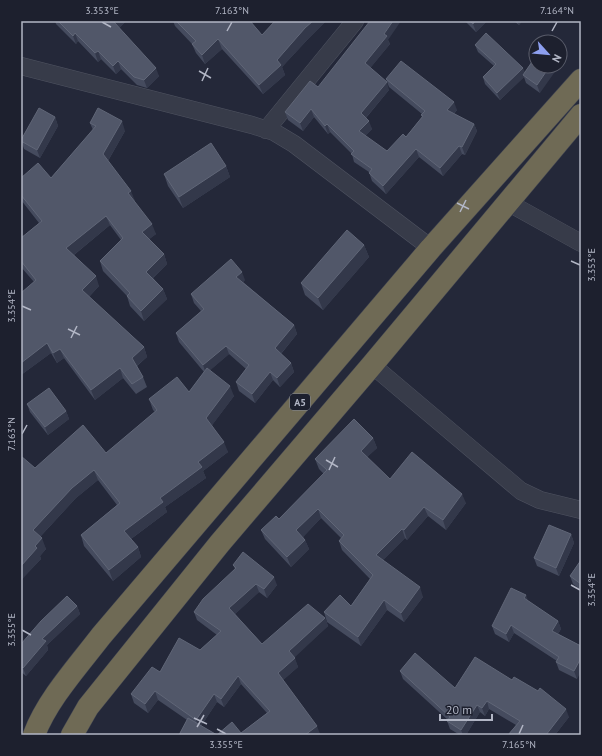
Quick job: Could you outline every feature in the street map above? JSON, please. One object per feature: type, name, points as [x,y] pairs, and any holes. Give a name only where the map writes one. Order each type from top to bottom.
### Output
[{"type":"highway","name":"A5","points":[[30,733],[42,719],[71,675],[101,636],[431,248],[581,80]]},
{"type":"highway","points":[[72,735],[88,707],[220,543],[372,365],[581,115]]},
{"type":"highway","points":[[198,523],[220,543]]},
{"type":"street","points":[[266,130],[355,21]]},
{"type":"street","points":[[21,66],[274,132],[294,144],[431,248]]},
{"type":"street","points":[[507,202],[581,244]]},
{"type":"street","points":[[372,365],[521,491],[540,500],[581,510]]},
{"type":"building","points":[[58,21],[115,21],[114,22],[156,68],[144,80],[134,77],[118,61],[113,66],[98,51],[95,53],[75,33],[73,36]]},
{"type":"building","points":[[176,21],[250,21],[262,35],[275,21],[313,21],[277,60],[281,65],[259,85],[218,39],[202,55],[192,44],[196,41]]},
{"type":"building","points":[[370,21],[393,21],[384,34],[387,36],[365,63],[387,82],[361,113],[369,121],[359,131],[387,151],[403,134],[406,137],[423,116],[421,115],[425,111],[386,79],[401,61],[454,102],[447,110],[474,124],[462,147],[459,146],[440,168],[416,149],[383,186],[369,173],[372,169],[351,154],[354,151],[327,124],[325,126],[311,109],[300,123],[285,112],[310,81],[318,87]]},
{"type":"building","points":[[486,33],[523,68],[497,93],[483,77],[496,64],[475,45]]},
{"type":"building","points":[[528,68],[528,74],[545,74],[537,85],[523,75]]},
{"type":"building","points":[[39,108],[55,117],[37,150],[21,140]]},
{"type":"building","points":[[98,108],[122,121],[103,154],[131,191],[128,193],[152,224],[142,232],[164,254],[146,272],[163,289],[141,311],[127,296],[130,293],[100,261],[123,238],[106,216],[66,248],[96,276],[82,290],[144,347],[132,358],[143,377],[132,384],[120,368],[91,390],[60,349],[53,353],[47,343],[21,363],[21,293],[36,280],[21,261],[21,238],[42,221],[21,195],[21,178],[38,163],[51,178],[96,126],[90,123]]},
{"type":"building","points":[[211,143],[226,166],[179,197],[164,174]]},
{"type":"building","points":[[347,230],[364,245],[318,298],[301,283]]},
{"type":"building","points":[[231,259],[242,272],[236,277],[294,325],[275,348],[291,363],[277,378],[270,372],[252,394],[236,382],[249,365],[226,346],[203,365],[176,333],[204,309],[191,294]]},
{"type":"building","points":[[207,368],[230,386],[206,418],[224,442],[198,462],[202,467],[160,498],[163,502],[124,531],[138,547],[109,570],[81,535],[120,503],[94,470],[72,488],[33,530],[42,538],[35,546],[37,548],[21,566],[21,456],[35,468],[83,425],[106,453],[157,410],[149,399],[177,377],[189,392]]},
{"type":"building","points":[[49,388],[66,411],[45,427],[27,404]]},
{"type":"building","points":[[354,419],[373,438],[361,451],[390,479],[412,452],[462,494],[443,520],[424,507],[404,530],[402,529],[376,555],[420,587],[401,613],[384,600],[358,637],[324,612],[340,595],[351,606],[373,575],[339,541],[344,535],[318,509],[296,530],[305,540],[287,557],[261,530],[276,516],[279,519],[327,470],[315,459]]},
{"type":"building","points":[[549,525],[571,534],[556,568],[534,558]]},
{"type":"building","points":[[243,552],[274,577],[264,589],[256,584],[229,608],[262,644],[308,604],[325,618],[289,651],[295,658],[278,673],[317,726],[305,735],[217,735],[232,722],[241,733],[270,711],[238,676],[221,699],[214,694],[196,720],[155,691],[145,704],[131,694],[152,667],[160,672],[179,638],[200,650],[221,631],[194,612],[203,599],[236,568],[233,565]]},
{"type":"building","points":[[581,560],[581,584],[570,576]]},
{"type":"building","points":[[511,588],[526,595],[524,598],[558,621],[552,631],[581,646],[581,658],[574,671],[556,662],[559,657],[511,625],[506,634],[492,626]]},
{"type":"building","points":[[67,596],[77,606],[42,639],[46,641],[23,668],[21,666],[21,644],[41,621]]},
{"type":"building","points":[[415,653],[455,688],[475,657],[512,680],[514,677],[538,691],[540,688],[566,709],[546,735],[508,735],[520,721],[487,701],[482,708],[477,705],[461,730],[447,721],[450,717],[400,671]]},
{"type":"building","points":[[188,718],[217,735],[179,735]]}]
